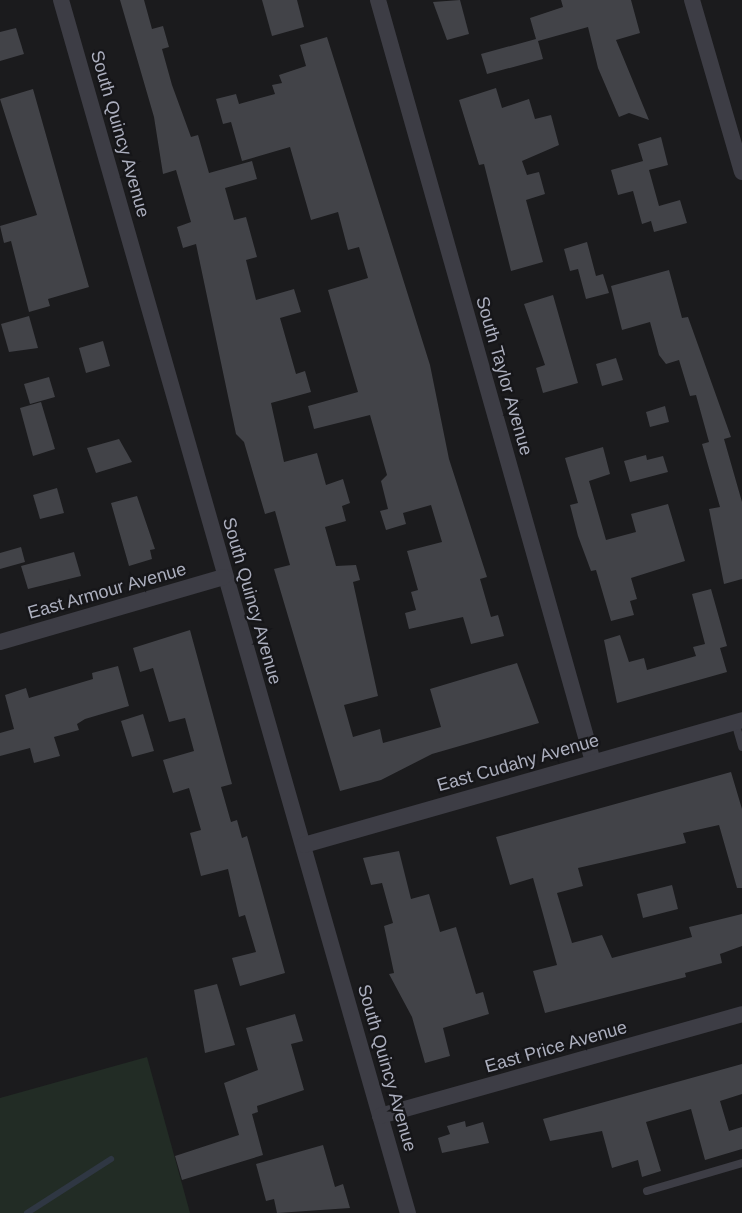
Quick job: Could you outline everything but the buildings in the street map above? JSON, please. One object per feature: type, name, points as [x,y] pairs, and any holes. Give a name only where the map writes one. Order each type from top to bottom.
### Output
[{"type":"street","name":"South Quincy Avenue","points":[[62,0],[224,577],[304,845],[408,1213]]},
{"type":"street","name":"South Taylor Avenue","points":[[378,0],[593,762]]},
{"type":"street","points":[[692,0],[742,172]]},
{"type":"street","name":"East Armour Avenue","points":[[0,642],[224,577]]},
{"type":"street","name":"East Cudahy Avenue","points":[[304,845],[738,721]]},
{"type":"street","name":"East Price Avenue","points":[[380,1116],[742,1014]]},
{"type":"lane","points":[[738,721],[742,747]]},
{"type":"lane","points":[[647,1191],[742,1163]]},
{"type":"shaded area","points":[[147,1057],[190,1213],[0,1213],[0,1098]]},
{"type":"waterway","points":[[27,1213],[111,1159]]}]
